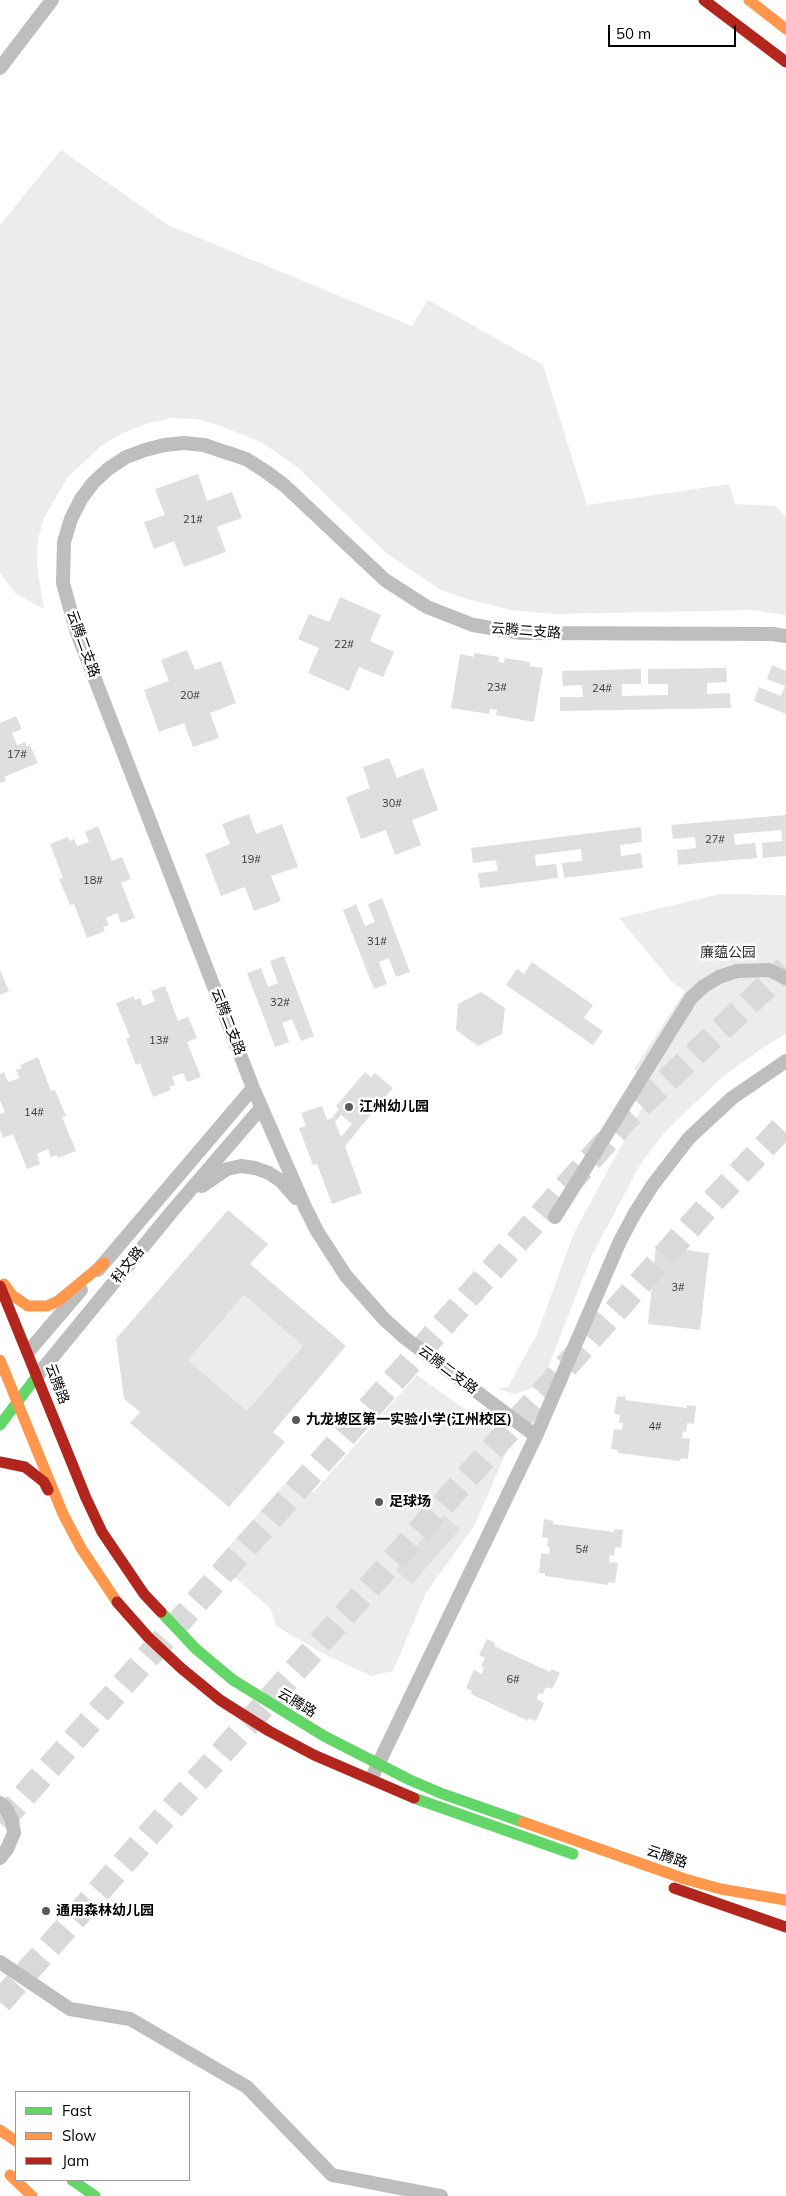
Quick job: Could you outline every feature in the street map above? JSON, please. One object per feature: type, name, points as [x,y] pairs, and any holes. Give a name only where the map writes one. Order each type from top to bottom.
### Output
[{"type":"main road","points":[[704,0],[786,62]]},
{"type":"main road","points":[[749,0],[786,29]]},
{"type":"main road","points":[[0,1279],[19,1302],[38,1308],[58,1301],[104,1263]]},
{"type":"main road","name":"云腾路","points":[[0,1286],[90,1507],[121,1562],[144,1594],[196,1649],[233,1680],[324,1736],[378,1765],[443,1794],[685,1879],[786,1900]]},
{"type":"main road","name":"科文路","points":[[0,1388],[28,1352]]},
{"type":"main road","points":[[0,1360],[63,1514]]},
{"type":"main road","name":"科文路","points":[[0,1425],[37,1376]]},
{"type":"main road","points":[[0,1462],[25,1467],[44,1482],[95,1571],[122,1609],[181,1668],[220,1700],[269,1731],[314,1755],[371,1781],[439,1808],[580,1856]]},
{"type":"main road","name":"云腾路","points":[[664,1885],[786,1927]]},
{"type":"main road","points":[[0,2130],[15,2140]]},
{"type":"main road","points":[[0,2168],[14,2178]]},
{"type":"main road","points":[[17,2181],[32,2196]]},
{"type":"main road","points":[[18,2181],[40,2196]]},
{"type":"main road","points":[[73,2181],[95,2196]]},
{"type":"street","points":[[0,68],[52,0]]},
{"type":"street","name":"云腾二支路","points":[[536,1436],[405,1338],[384,1319],[346,1276],[327,1247],[305,1207],[253,1088],[76,630],[65,592],[63,563],[64,542],[71,519],[81,499],[108,469],[126,457],[164,445],[184,443],[204,445],[239,456],[265,470],[284,485],[385,580],[427,607],[473,625],[521,633],[786,636]]},
{"type":"street","points":[[555,1217],[691,998],[704,986],[719,977],[737,971],[769,970],[786,978]]},
{"type":"street","points":[[371,1781],[536,1436],[620,1241],[652,1186],[690,1138],[732,1098],[786,1061]]},
{"type":"street","name":"科文路","points":[[28,1352],[253,1088]]},
{"type":"street","name":"科文路","points":[[37,1376],[174,1209],[261,1108]]},
{"type":"street","points":[[174,1209],[213,1177],[241,1166],[269,1173],[281,1181],[305,1207]]},
{"type":"street","points":[[0,1803],[5,1807],[12,1820],[14,1833],[7,1849],[0,1858]]},
{"type":"street","points":[[0,1962],[70,2009],[130,2019],[247,2087],[332,2175],[441,2196]]},
{"type":"green space","points":[[61,150],[168,225],[412,326],[428,300],[543,365],[587,505],[729,484],[735,504],[775,506],[786,516],[786,615],[753,610],[554,614],[511,610],[467,599],[439,589],[385,552],[296,466],[261,442],[218,425],[196,419],[171,418],[146,424],[123,433],[102,445],[67,478],[44,518],[38,539],[37,567],[44,609],[16,594],[0,573],[0,225]]},
{"type":"green space","name":"廉蕴公园","points":[[720,894],[786,895],[786,1034],[722,1077],[663,1134],[640,1165],[592,1255],[541,1385],[515,1394],[497,1389],[508,1387],[537,1334],[574,1233],[654,1085],[634,1069],[685,991],[672,982],[619,918]]},
{"type":"green space","points":[[244,1295],[303,1346],[247,1411],[188,1360]]},
{"type":"green space","points":[[417,1375],[498,1433],[506,1453],[474,1526],[426,1593],[393,1671],[371,1676],[322,1653],[276,1626],[271,1609],[216,1561],[292,1476],[313,1493]]},
{"type":"building","points":[[198,474],[207,501],[232,492],[242,518],[217,527],[226,552],[184,567],[174,541],[154,549],[144,522],[165,515],[155,489]]},
{"type":"building","points":[[340,597],[381,615],[370,641],[394,652],[383,677],[359,667],[349,691],[308,673],[319,648],[298,639],[309,614],[329,622]]},
{"type":"building","points":[[187,650],[195,670],[221,661],[236,703],[210,713],[219,738],[193,747],[184,723],[159,732],[144,690],[169,681],[161,660]]},
{"type":"building","points":[[474,653],[499,657],[498,662],[504,663],[505,658],[530,662],[529,666],[543,668],[534,722],[496,715],[497,710],[490,709],[489,714],[451,708],[460,654],[474,657]]},
{"type":"building","points":[[772,665],[786,671],[786,714],[754,701],[759,687],[781,696],[785,686],[767,679]]},
{"type":"building","points":[[726,668],[727,682],[707,683],[707,694],[730,693],[731,708],[560,711],[560,697],[583,697],[582,685],[563,686],[562,671],[641,669],[641,684],[622,684],[622,696],[668,695],[668,684],[648,684],[648,669]]},
{"type":"building","points":[[16,716],[22,729],[12,733],[17,745],[25,742],[27,747],[30,745],[38,763],[4,777],[6,781],[0,783],[0,723]]},
{"type":"building","points":[[389,758],[397,778],[423,768],[438,810],[412,820],[421,845],[395,855],[386,830],[361,839],[346,797],[370,788],[363,767]]},
{"type":"building","points":[[249,814],[256,834],[282,824],[298,867],[271,876],[281,901],[254,911],[245,887],[221,896],[205,854],[230,844],[222,824]]},
{"type":"building","points":[[786,815],[786,856],[763,858],[762,843],[782,841],[781,830],[734,834],[735,845],[755,843],[757,858],[678,865],[677,850],[696,848],[695,837],[673,839],[671,825]]},
{"type":"building","points":[[98,826],[112,861],[122,857],[131,879],[121,883],[135,918],[121,923],[117,913],[106,918],[109,925],[103,927],[105,931],[87,938],[74,904],[70,905],[59,879],[63,878],[50,844],[68,837],[69,841],[74,839],[77,846],[89,842],[85,832]]},
{"type":"building","points":[[641,827],[642,842],[620,845],[621,856],[641,853],[643,868],[564,878],[562,863],[582,861],[581,849],[535,855],[536,866],[556,864],[558,878],[480,888],[478,873],[498,871],[496,860],[473,863],[471,848]]},
{"type":"building","points":[[382,898],[410,972],[396,977],[389,958],[379,962],[387,984],[374,989],[343,910],[356,904],[365,926],[375,922],[368,904]]},
{"type":"building","points":[[284,956],[314,1036],[301,1041],[292,1019],[282,1023],[289,1042],[275,1047],[247,973],[261,968],[268,987],[278,983],[270,961]]},
{"type":"building","points":[[532,962],[593,1005],[584,1018],[603,1031],[593,1045],[506,985],[517,969],[524,974]]},
{"type":"building","points":[[0,970],[9,991],[0,995]]},
{"type":"building","points":[[165,986],[178,1021],[188,1017],[197,1038],[187,1042],[201,1077],[187,1082],[183,1073],[172,1077],[175,1085],[169,1087],[171,1090],[153,1097],[140,1063],[136,1065],[126,1039],[130,1037],[116,1003],[134,996],[135,1000],[140,998],[143,1006],[155,1001],[151,991]]},
{"type":"building","points":[[481,992],[505,1008],[502,1034],[478,1046],[456,1030],[458,1004]]},
{"type":"building","points":[[38,1057],[51,1091],[55,1090],[66,1116],[62,1117],[76,1151],[58,1158],[57,1155],[51,1157],[48,1149],[37,1154],[40,1164],[27,1169],[13,1134],[3,1138],[0,1130],[0,1114],[5,1112],[0,1101],[0,1074],[4,1072],[8,1082],[20,1078],[16,1070],[22,1068],[20,1065]]},
{"type":"building","points":[[365,1072],[371,1077],[375,1073],[393,1088],[345,1146],[362,1193],[332,1204],[317,1164],[313,1165],[299,1128],[306,1126],[301,1113],[322,1106],[327,1120],[332,1118],[339,1109],[336,1106]],"holes":[[[341,1115],[352,1124],[341,1137],[335,1122]]]},
{"type":"building","points":[[228,1210],[268,1244],[250,1264],[346,1346],[273,1432],[285,1442],[229,1507],[130,1423],[140,1412],[124,1399],[116,1339]],"holes":[[[244,1295],[303,1346],[247,1411],[188,1360]]]},
{"type":"building","points":[[656,1246],[709,1253],[700,1330],[648,1324]]},
{"type":"building","points":[[617,1396],[626,1397],[625,1400],[687,1408],[687,1405],[696,1406],[694,1424],[687,1423],[686,1432],[683,1431],[682,1438],[690,1439],[688,1459],[681,1458],[680,1461],[618,1453],[618,1450],[611,1449],[614,1429],[622,1430],[623,1423],[619,1423],[620,1415],[614,1414]]},
{"type":"building","points":[[444,1515],[460,1529],[412,1584],[395,1570]]},
{"type":"building","points":[[544,1519],[553,1521],[553,1524],[614,1532],[615,1529],[623,1530],[621,1548],[615,1547],[614,1556],[610,1555],[609,1562],[618,1563],[615,1583],[608,1582],[608,1585],[545,1576],[545,1573],[539,1573],[541,1553],[549,1554],[550,1547],[547,1547],[548,1538],[542,1537]]},
{"type":"building","points":[[487,1639],[495,1643],[494,1646],[550,1672],[551,1669],[560,1673],[552,1689],[546,1687],[543,1694],[539,1693],[537,1699],[544,1703],[536,1721],[529,1718],[528,1721],[471,1694],[472,1691],[466,1688],[474,1670],[482,1674],[484,1668],[481,1666],[485,1658],[479,1655]]},
{"type":"tunnel","points":[[0,1823],[628,1117],[786,968]]},
{"type":"tunnel","points":[[0,2002],[713,1201],[786,1124]]},
{"type":"traffic: fast","points":[[0,1425],[37,1376]]},
{"type":"traffic: fast","points":[[161,1612],[196,1649],[233,1680],[324,1736],[410,1780],[443,1794],[523,1822]]},
{"type":"traffic: fast","points":[[414,1798],[573,1854]]},
{"type":"traffic: fast","points":[[73,2181],[95,2196]]},
{"type":"traffic: slow","points":[[749,0],[786,29]]},
{"type":"traffic: slow","points":[[4,1284],[12,1295],[28,1306],[47,1306],[58,1301],[104,1263]]},
{"type":"traffic: slow","points":[[0,1360],[63,1514],[81,1548],[117,1602]]},
{"type":"traffic: slow","points":[[523,1822],[685,1879],[721,1889],[786,1900]]},
{"type":"traffic: slow","points":[[0,2130],[15,2140]]},
{"type":"traffic: slow","points":[[10,2175],[15,2180]]},
{"type":"traffic: slow","points":[[16,2181],[32,2196]]},
{"type":"traffic: jam","points":[[704,0],[786,62]]},
{"type":"traffic: jam","points":[[0,1286],[86,1498],[102,1532],[144,1594],[161,1612]]},
{"type":"traffic: jam","points":[[0,1462],[25,1467],[44,1482],[48,1490]]},
{"type":"traffic: jam","points":[[117,1602],[148,1637],[181,1668],[220,1700],[269,1731],[314,1755],[414,1798]]},
{"type":"traffic: jam","points":[[674,1888],[786,1927]]},
{"type":"place","name":"江州幼儿园","points":[[349,1107]]},
{"type":"place","name":"九龙坡区第一实验小学(江州校区)","points":[[296,1420]]},
{"type":"place","name":"足球场","points":[[379,1502]]},
{"type":"place","name":"通用森林幼儿园","points":[[46,1911]]}]
